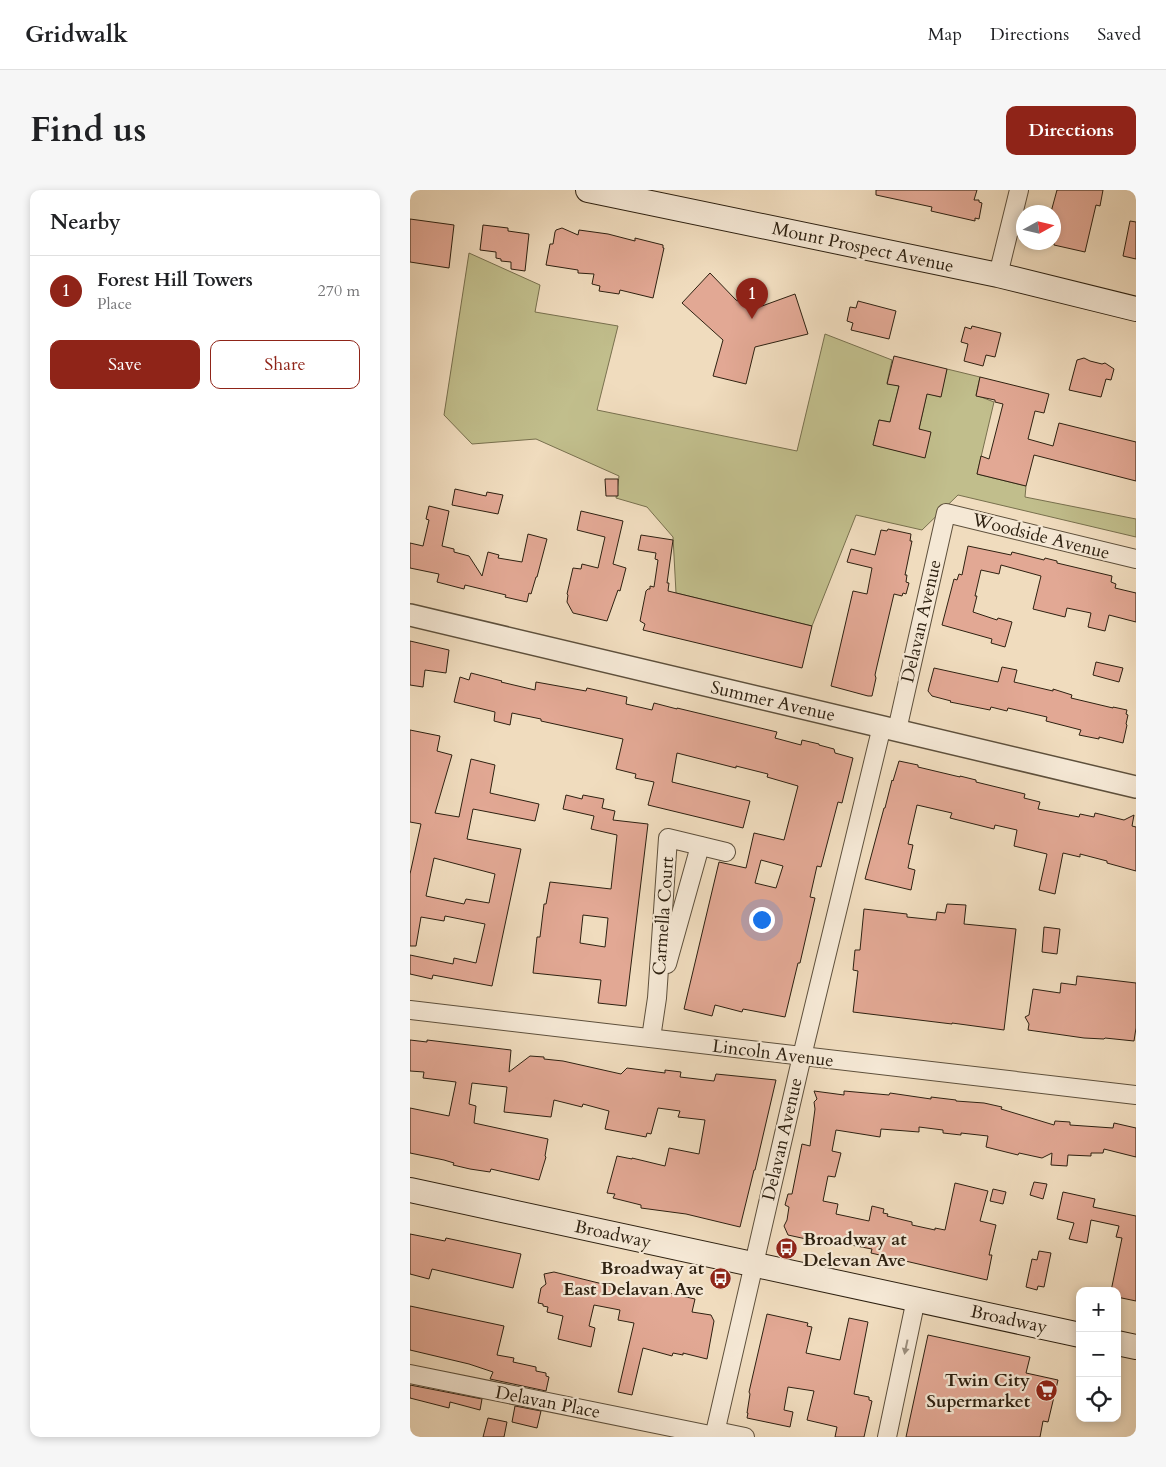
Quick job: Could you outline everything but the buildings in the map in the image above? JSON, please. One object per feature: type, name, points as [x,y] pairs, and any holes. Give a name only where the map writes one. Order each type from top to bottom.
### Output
[{"type":"main road","name":"Mount Prospect Avenue","points":[[588,190],[998,275],[1136,309]]},
{"type":"main road","name":"Broadway","points":[[410,1190],[1076,1334]]},
{"type":"main road","points":[[1121,1344],[1136,1347]]},
{"type":"street","points":[[998,275],[1019,190]]},
{"type":"street","name":"Woodside Avenue","points":[[946,513],[1136,559]]},
{"type":"street","name":"Delavan Avenue","points":[[715,1435],[802,1056],[946,513]]},
{"type":"street","name":"Summer Avenue","points":[[410,615],[1136,787]]},
{"type":"street","name":"Carmella Court","points":[[657,998],[668,838],[726,852]]},
{"type":"street","name":"Carmella Court","points":[[650,1038],[657,998],[700,846]]},
{"type":"street","name":"Lincoln Avenue","points":[[410,1010],[1136,1095]]},
{"type":"street","points":[[887,1437],[916,1299]]},
{"type":"street","name":"Delavan Place","points":[[410,1374],[715,1435],[745,1437]]},
{"type":"shaded area","points":[[469,253],[540,285],[535,312],[618,326],[597,410],[797,451],[825,334],[892,360],[887,383],[899,386],[890,422],[879,420],[873,445],[925,457],[919,429],[927,393],[940,397],[947,369],[980,377],[976,395],[994,402],[977,474],[1026,486],[1025,497],[1136,519],[1136,537],[958,495],[922,530],[856,515],[812,626],[676,593],[673,537],[647,507],[616,498],[619,476],[536,439],[472,444],[444,415]]},
{"type":"place","name":"Forest Hill Towers","points":[[752,319]]},
{"type":"place","name":"Broadway at Delevan Ave","points":[[787,1249]]},
{"type":"place","name":"Broadway at East Delavan Ave","points":[[720,1278]]},
{"type":"place","name":"Twin City Supermarket","points":[[1046,1390]]}]
